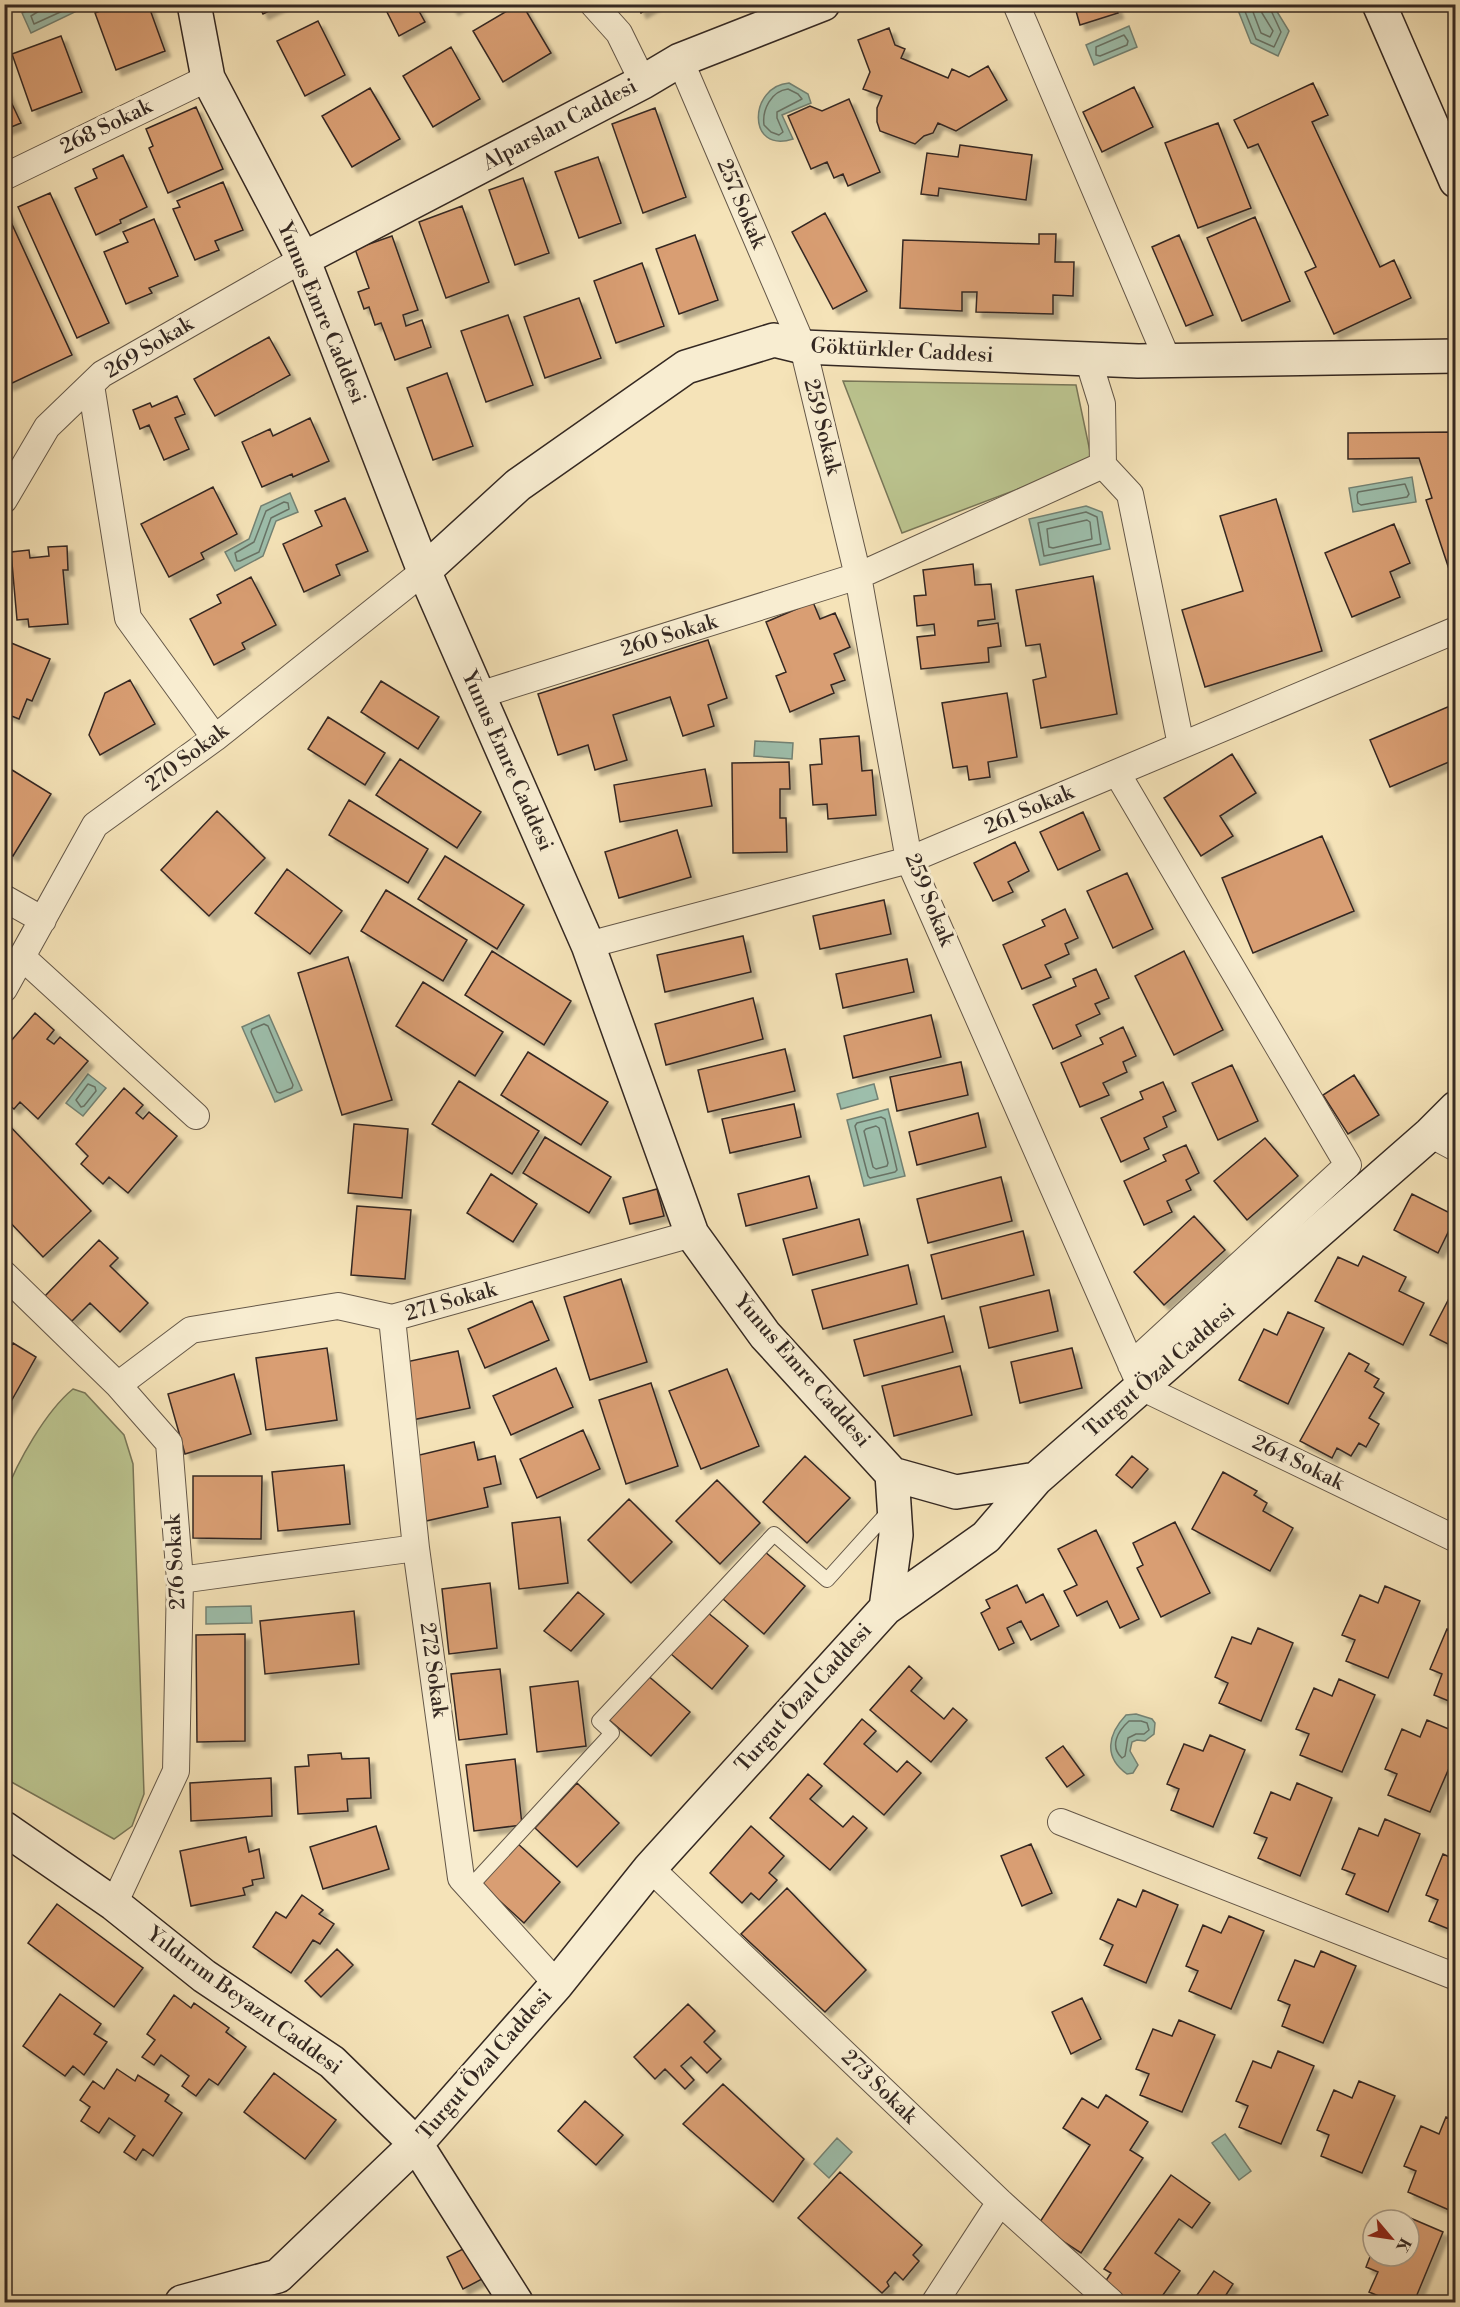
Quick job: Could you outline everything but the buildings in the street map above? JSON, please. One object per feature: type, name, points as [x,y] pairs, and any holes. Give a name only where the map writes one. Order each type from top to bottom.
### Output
[{"type":"street","name":"Yunus Emre Caddesi","points":[[194,4],[208,78],[303,259],[424,571],[588,945],[692,1234],[765,1335],[893,1490]]},
{"type":"street","points":[[593,4],[619,33],[643,82]]},
{"type":"street","name":"Alparslan Caddesi","points":[[303,259],[643,82],[680,60],[824,4]]},
{"type":"street","points":[[1016,4],[1168,361]]},
{"type":"street","points":[[1379,4],[1455,181]]},
{"type":"street","name":"257 Sokak","points":[[680,60],[803,347]]},
{"type":"street","name":"268 Sokak","points":[[4,177],[208,78]]},
{"type":"street","name":"269 Sokak","points":[[4,500],[47,427],[102,374],[303,259]]},
{"type":"street","name":"Göktürkler Caddesi","points":[[424,571],[518,485],[686,367],[774,340],[803,347],[1168,361],[1455,356]]},
{"type":"street","name":"259 Sokak","points":[[803,347],[858,576],[909,860],[1136,1376]]},
{"type":"street","points":[[1088,359],[1102,404],[1103,465],[1130,494],[1181,745]]},
{"type":"street","points":[[91,385],[128,618],[215,738]]},
{"type":"street","name":"260 Sokak","points":[[479,695],[858,576],[1103,465]]},
{"type":"street","name":"270 Sokak","points":[[4,989],[95,825],[215,738],[424,571]]},
{"type":"street","name":"261 Sokak","points":[[588,945],[909,860],[1455,630]]},
{"type":"street","points":[[1117,773],[1348,1165],[1136,1376]]},
{"type":"street","points":[[4,898],[43,920]]},
{"type":"street","points":[[22,957],[196,1116]]},
{"type":"street","name":"Turgut Özal Caddesi","points":[[182,2302],[278,2276],[417,2144],[557,1984],[650,1868],[886,1608],[986,1537],[1036,1479],[1136,1376],[1443,1141],[1455,1108]]},
{"type":"street","name":"271 Sokak","points":[[118,1385],[191,1330],[338,1306],[392,1318],[692,1234]]},
{"type":"street","name":"276 Sokak","points":[[4,1274],[118,1385],[169,1443],[180,1580],[176,1771],[114,1904]]},
{"type":"street","name":"272 Sokak","points":[[392,1318],[416,1548],[461,1878],[557,1984]]},
{"type":"street","name":"264 Sokak","points":[[1136,1376],[1455,1539]]},
{"type":"street","points":[[886,1608],[896,1535],[893,1490],[956,1492],[1036,1479]]},
{"type":"street","points":[[180,1580],[416,1548]]},
{"type":"street","points":[[1061,1822],[1455,1977]]},
{"type":"street","name":"Yıldırım Beyazıt Caddesi","points":[[4,1828],[114,1904],[204,1976],[332,2062],[417,2144],[516,2302]]},
{"type":"street","name":"273 Sokak","points":[[650,1868],[1000,2202],[1111,2302]]},
{"type":"street","points":[[935,2302],[1000,2202]]},
{"type":"lane","points":[[469,1888],[612,1733],[599,1721],[774,1534],[828,1580],[893,1490]]},
{"type":"green space","points":[[843,381],[1076,385],[1092,461],[902,533]]},
{"type":"green space","points":[[73,1389],[85,1393],[124,1435],[133,1464],[144,1794],[132,1826],[114,1839],[6,1779],[5,1495],[33,1438],[53,1410]]},
{"type":"water","points":[[40,5],[74,5],[77,11],[31,33],[22,13]]},
{"type":"water","points":[[1236,5],[1273,5],[1289,31],[1278,56],[1251,43]]},
{"type":"water","points":[[1129,26],[1137,47],[1094,65],[1086,45]]},
{"type":"water","points":[[789,83],[808,94],[811,103],[782,115],[793,139],[778,141],[767,137],[761,129],[758,118],[760,106],[766,95],[776,87]]},
{"type":"water","points":[[1412,477],[1416,502],[1353,512],[1349,488]]},
{"type":"water","points":[[290,493],[298,512],[276,521],[263,556],[235,571],[225,552],[249,539],[261,506]]},
{"type":"water","points":[[1086,506],[1102,512],[1110,549],[1040,565],[1029,519]]},
{"type":"water","points":[[755,741],[793,743],[792,759],[754,756]]},
{"type":"water","points":[[269,1015],[302,1090],[275,1102],[242,1027]]},
{"type":"water","points":[[88,1074],[106,1088],[83,1116],[66,1103]]},
{"type":"water","points":[[874,1084],[878,1099],[841,1109],[837,1094]]},
{"type":"water","points":[[888,1109],[905,1176],[864,1186],[847,1120]]},
{"type":"water","points":[[251,1606],[252,1623],[206,1624],[206,1607]]},
{"type":"water","points":[[1136,1714],[1152,1719],[1155,1723],[1154,1734],[1145,1741],[1132,1742],[1130,1751],[1138,1765],[1133,1773],[1127,1774],[1119,1767],[1111,1753],[1112,1738],[1126,1715]]},
{"type":"water","points":[[1225,2134],[1251,2171],[1239,2180],[1212,2143]]},
{"type":"water","points":[[837,2138],[852,2152],[829,2178],[814,2164]]}]
